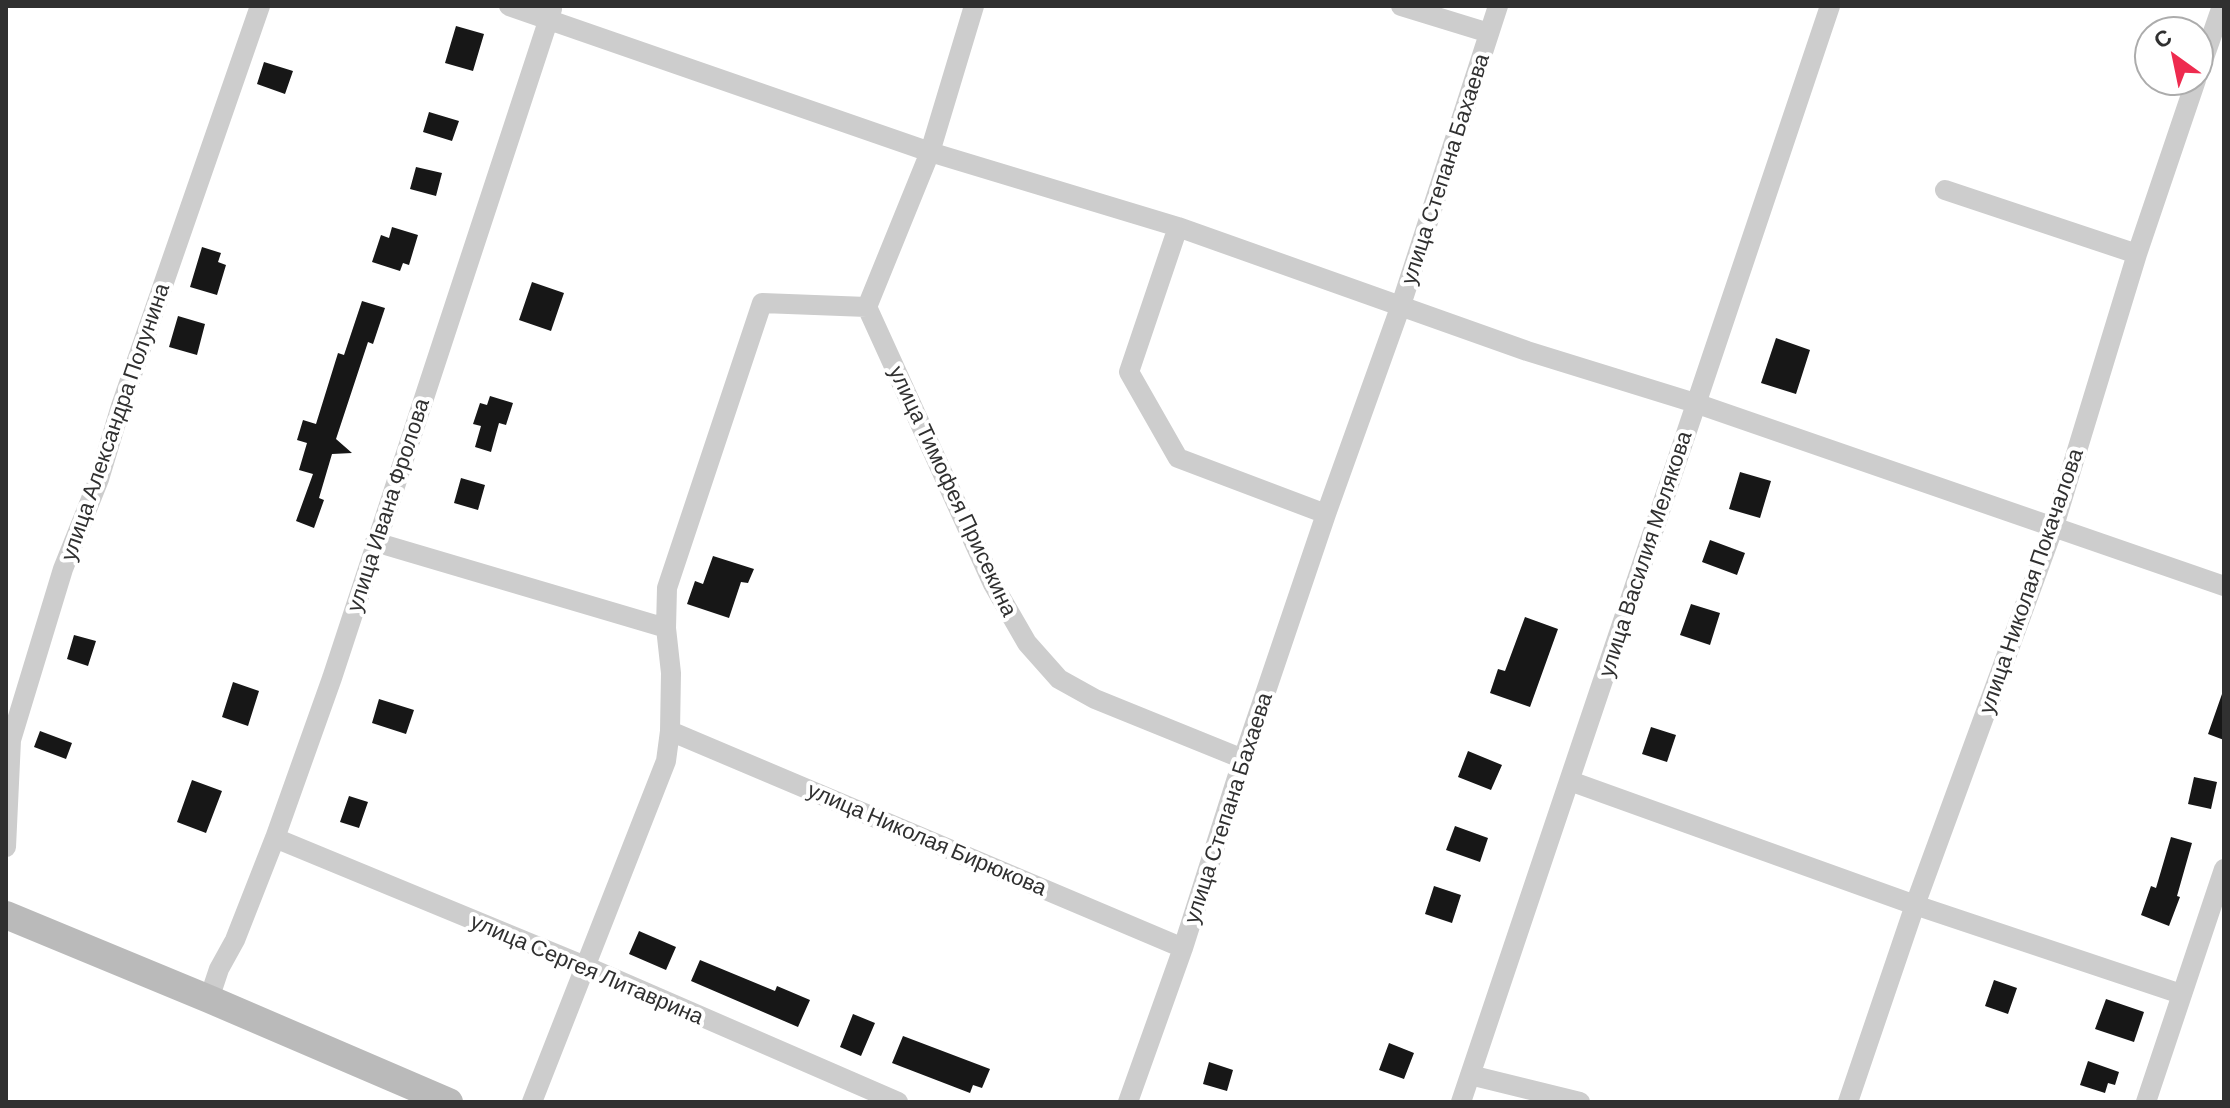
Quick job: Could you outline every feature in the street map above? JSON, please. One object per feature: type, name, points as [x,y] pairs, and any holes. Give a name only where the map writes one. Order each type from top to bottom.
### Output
[{"type":"main road","points":[[6,915],[449,1102]]},
{"type":"street","name":"улица Александра Полунина","points":[[6,847],[11,740],[63,569],[99,479],[126,391],[260,6]]},
{"type":"street","points":[[509,6],[550,12],[930,152]]},
{"type":"street","points":[[532,1102],[666,761],[671,673],[666,628],[667,588],[762,303],[867,307],[930,152],[974,6]]},
{"type":"street","name":"улица Степана Бахаева","points":[[1401,6],[1489,33]]},
{"type":"street","name":"улица Степана Бахаева","points":[[1128,1102],[1183,948],[1326,514],[1401,305],[1498,6]]},
{"type":"street","name":"улица Василия Мелякова","points":[[1461,1102],[1830,6]]},
{"type":"street","name":"улица Николая Покачалова","points":[[2214,29],[2222,6]]},
{"type":"street","name":"улица Ивана Фролова","points":[[209,999],[219,969],[241,927],[332,678],[550,12]]},
{"type":"street","name":"улица Николая Покачалова","points":[[1915,905],[2054,526],[2137,254],[2191,96]]},
{"type":"street","name":"улица Степана Бахаева","points":[[930,152],[1178,227],[1401,305]]},
{"type":"street","points":[[1945,190],[2137,254]]},
{"type":"street","points":[[1178,227],[1129,372],[1178,458],[1326,514]]},
{"type":"street","points":[[1401,305],[1527,351],[1695,403],[2224,586]]},
{"type":"street","name":"улица Тимофея Присекина","points":[[867,307],[993,584],[1027,643],[1059,679],[1095,699],[1243,759]]},
{"type":"street","points":[[375,542],[666,628]]},
{"type":"street","name":"улица Николая Бирюкова","points":[[670,731],[1183,948]]},
{"type":"street","points":[[1570,781],[1915,905],[2181,994]]},
{"type":"street","name":"улица Сергея Литаврина","points":[[275,838],[585,966],[898,1102]]},
{"type":"street","points":[[2146,1102],[2224,869]]},
{"type":"street","points":[[1848,1102],[1915,905]]},
{"type":"street","points":[[1470,1075],[1580,1102]]},
{"type":"building","points":[[456,26],[484,34],[473,71],[445,63]]},
{"type":"building","points":[[264,62],[293,71],[285,94],[257,84]]},
{"type":"building","points":[[429,112],[459,121],[452,141],[423,132]]},
{"type":"building","points":[[416,167],[442,173],[436,196],[410,189]]},
{"type":"building","points":[[392,227],[418,235],[409,265],[403,263],[400,271],[372,262],[381,235],[389,238]]},
{"type":"building","points":[[202,247],[221,253],[218,262],[226,265],[217,295],[190,287]]},
{"type":"building","points":[[532,282],[564,293],[551,331],[519,320]]},
{"type":"building","points":[[362,301],[385,308],[373,344],[368,342],[336,439],[352,453],[332,454],[319,498],[324,500],[314,528],[296,521],[313,474],[299,470],[307,443],[297,440],[303,420],[316,424],[338,353],[344,355]]},
{"type":"building","points":[[178,316],[205,324],[197,355],[169,347]]},
{"type":"building","points":[[1776,338],[1810,350],[1796,394],[1761,383]]},
{"type":"building","points":[[490,396],[513,403],[506,425],[499,423],[491,452],[475,447],[481,426],[473,424],[480,403],[487,405]]},
{"type":"building","points":[[1740,472],[1771,481],[1760,518],[1729,509]]},
{"type":"building","points":[[461,478],[485,485],[478,510],[454,503]]},
{"type":"building","points":[[1710,540],[1745,553],[1737,575],[1702,562]]},
{"type":"building","points":[[713,556],[754,569],[748,583],[741,582],[729,618],[687,604],[695,581],[703,584]]},
{"type":"building","points":[[1691,604],[1720,613],[1710,645],[1680,635]]},
{"type":"building","points":[[1525,617],[1558,629],[1530,707],[1490,693],[1498,669],[1505,671]]},
{"type":"building","points":[[74,635],[96,641],[88,666],[67,659]]},
{"type":"building","points":[[233,682],[259,691],[248,726],[222,717]]},
{"type":"building","points":[[2224,694],[2224,740],[2208,734]]},
{"type":"building","points":[[379,699],[414,710],[406,734],[372,723]]},
{"type":"building","points":[[1651,727],[1676,735],[1667,762],[1642,754]]},
{"type":"building","points":[[40,731],[72,743],[66,759],[34,747]]},
{"type":"building","points":[[1468,751],[1502,765],[1491,790],[1458,777]]},
{"type":"building","points":[[2194,777],[2217,782],[2211,809],[2188,804]]},
{"type":"building","points":[[192,780],[222,791],[206,833],[177,822]]},
{"type":"building","points":[[349,796],[368,802],[359,828],[340,822]]},
{"type":"building","points":[[1455,826],[1488,838],[1480,862],[1446,850]]},
{"type":"building","points":[[2171,837],[2192,843],[2177,896],[2180,897],[2169,926],[2141,915],[2151,886],[2156,888]]},
{"type":"building","points":[[1434,886],[1461,895],[1452,923],[1425,914]]},
{"type":"building","points":[[639,931],[676,947],[666,970],[629,954]]},
{"type":"building","points":[[700,960],[775,991],[777,986],[810,1000],[798,1027],[691,981]]},
{"type":"building","points":[[1994,980],[2017,988],[2008,1014],[1985,1006]]},
{"type":"building","points":[[2106,999],[2144,1012],[2134,1042],[2095,1029]]},
{"type":"building","points":[[853,1014],[875,1023],[861,1056],[840,1047]]},
{"type":"building","points":[[903,1036],[990,1069],[982,1088],[973,1085],[970,1093],[892,1063]]},
{"type":"building","points":[[1389,1043],[1414,1053],[1404,1079],[1379,1070]]},
{"type":"building","points":[[2088,1061],[2119,1072],[2115,1085],[2108,1083],[2105,1093],[2080,1085]]},
{"type":"building","points":[[1209,1062],[1233,1070],[1227,1091],[1203,1084]]}]
